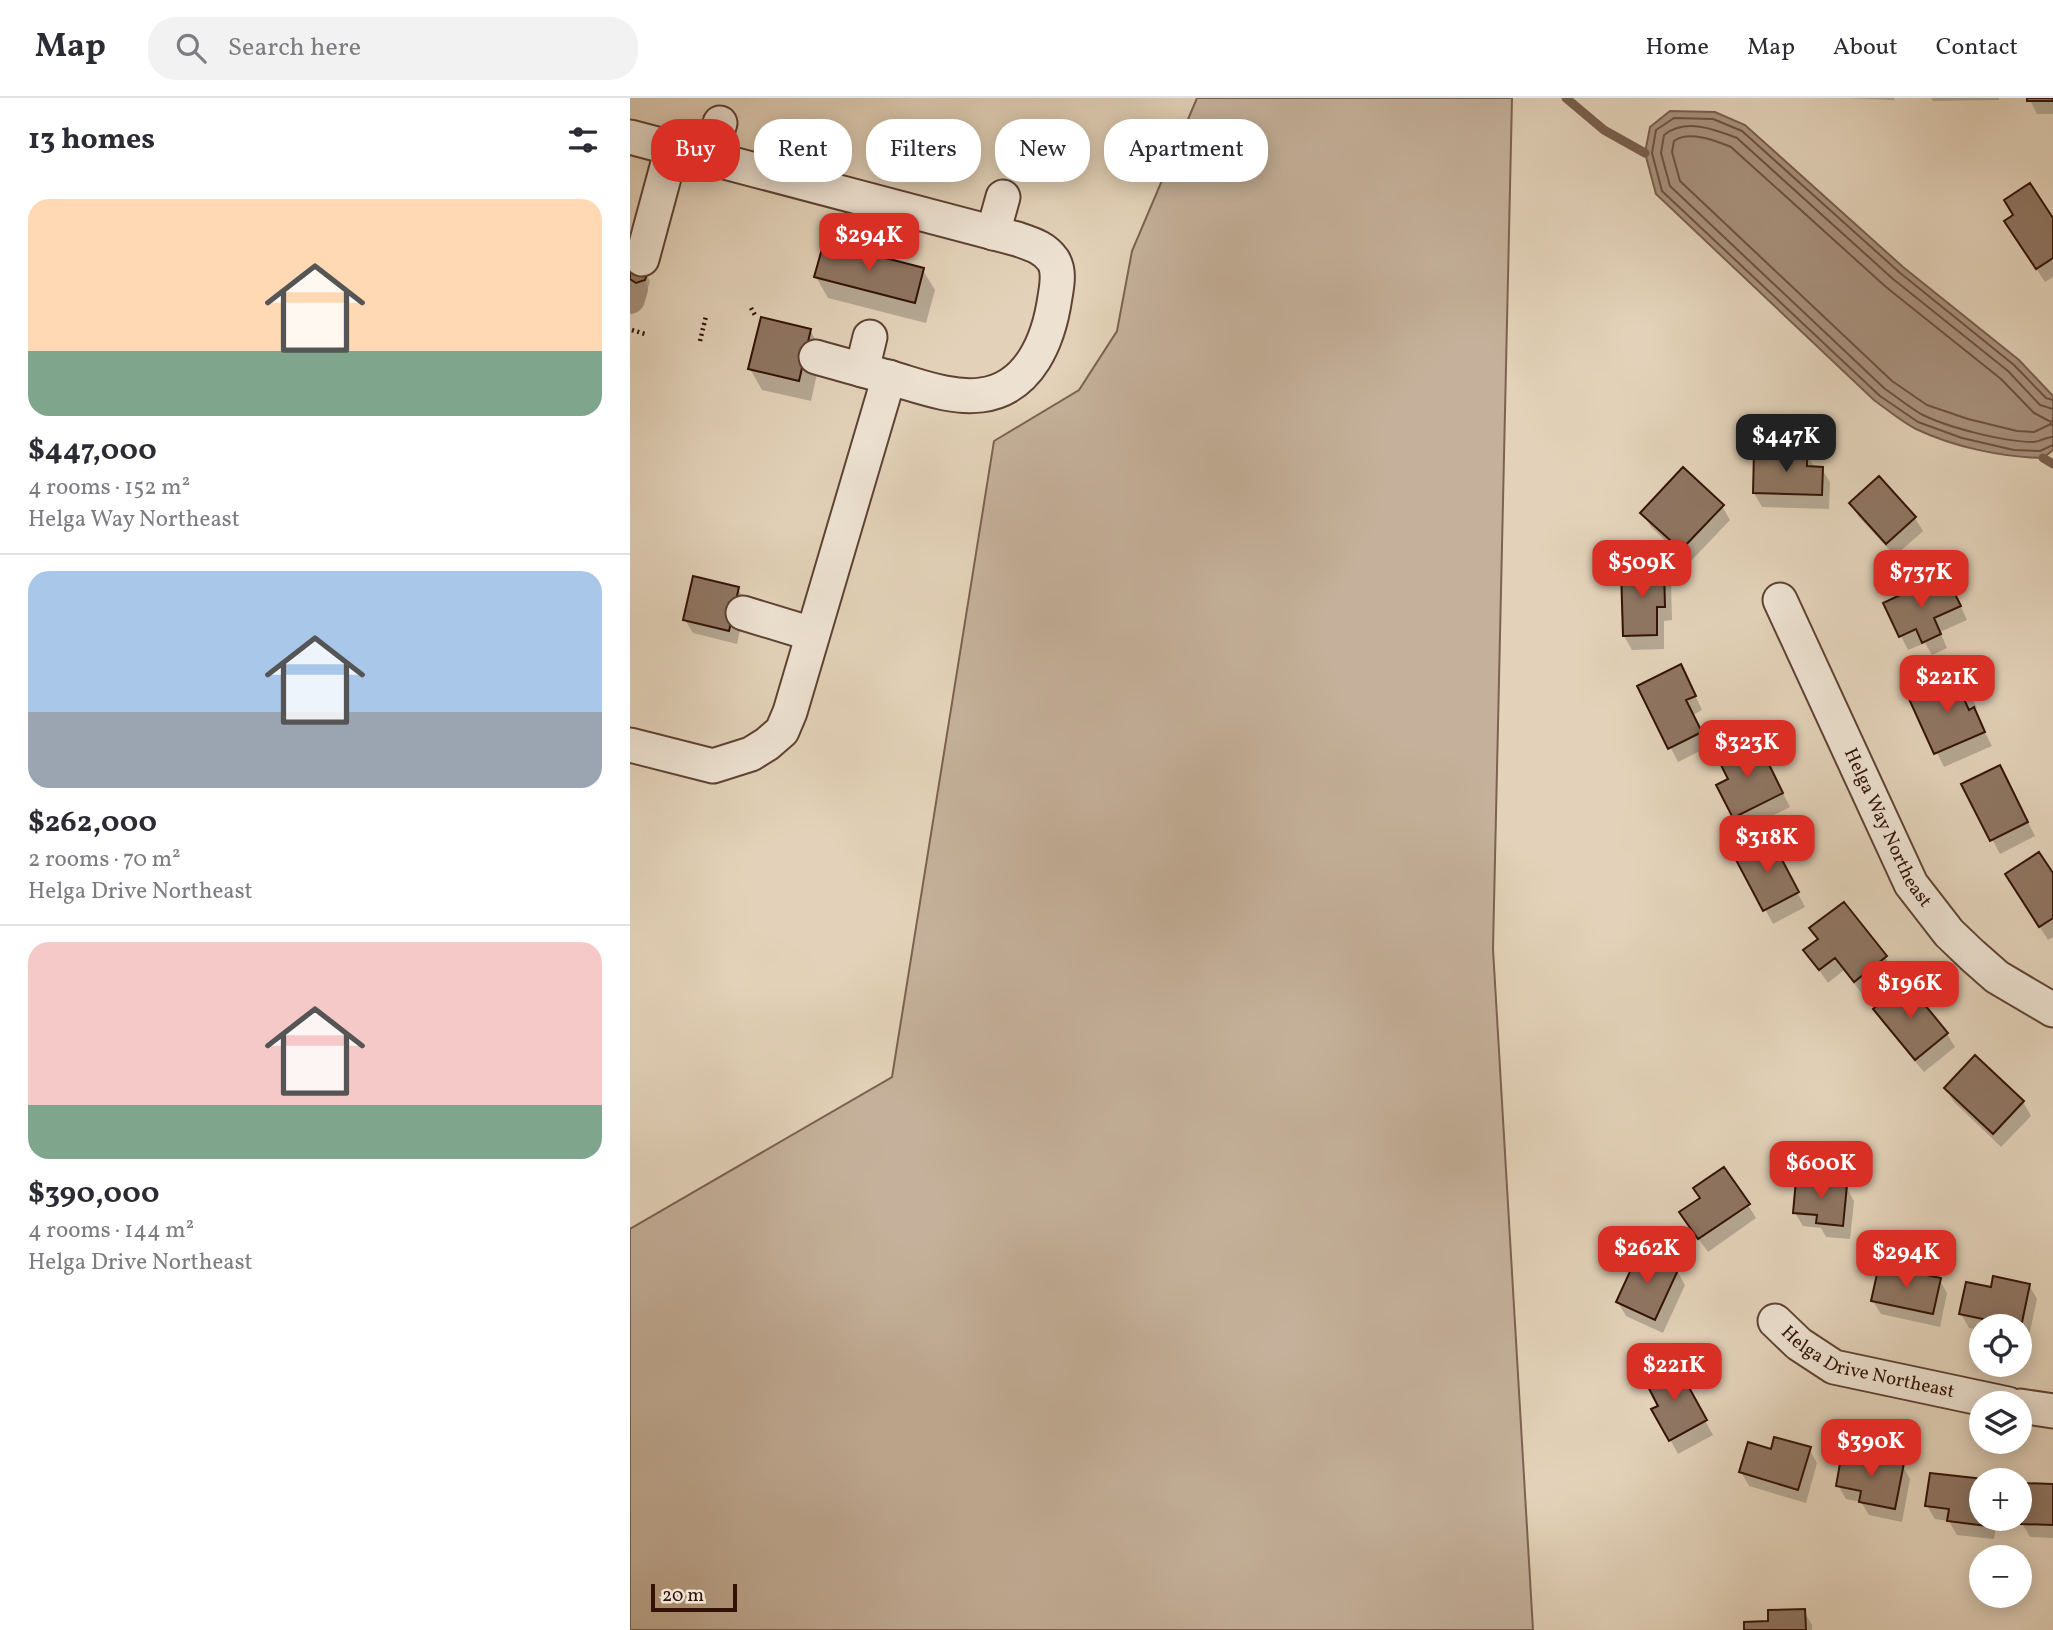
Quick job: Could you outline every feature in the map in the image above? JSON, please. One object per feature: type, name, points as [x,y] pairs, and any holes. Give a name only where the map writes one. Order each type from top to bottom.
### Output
[{"type":"street","points":[[630,137],[651,142]]},
{"type":"street","points":[[740,166],[1039,247],[1054,261],[1058,278],[1054,309],[1038,357],[1023,375],[1004,387],[982,395],[946,393],[816,357]]},
{"type":"street","points":[[642,259],[663,182]]},
{"type":"street","points":[[992,233],[1003,197]]},
{"type":"street","points":[[630,745],[713,766],[759,749],[782,731],[813,634],[875,374],[870,337]]},
{"type":"street","name":"Helga Way Northeast","points":[[1780,600],[1912,884],[1949,933],[1972,955],[1997,977],[2053,1010]]},
{"type":"street","points":[[743,613],[813,634]]},
{"type":"street","name":"Helga Drive Northeast","points":[[1775,1321],[1799,1345],[1834,1367],[1969,1396]]},
{"type":"street","points":[[2032,1408],[2053,1411]]},
{"type":"path","points":[[751,308],[755,315]]},
{"type":"path","points":[[700,341],[706,316]]},
{"type":"path","points":[[632,330],[645,334]]},
{"type":"shaded area","points":[[1197,98],[1512,98],[1493,949],[1533,1630],[630,1630],[630,1229],[892,1077],[994,441],[1079,390],[1117,331],[1132,251],[1161,182],[1268,182],[1268,119],[1188,119]]},
{"type":"water","points":[[1670,111],[1715,112],[1745,125],[1903,267],[2019,360],[2053,396],[2053,450],[2043,458],[2011,456],[1962,446],[1916,429],[1875,401],[1656,194],[1645,153],[1650,127]]},
{"type":"building","points":[[2027,98],[2053,98],[2053,101],[2027,101]]},
{"type":"building","points":[[2030,183],[2053,218],[2053,258],[2036,269],[2004,221],[2013,215],[2004,200]]},
{"type":"building","points":[[824,242],[924,268],[915,303],[814,277]]},
{"type":"building","points":[[630,267],[648,271],[645,280],[636,283],[630,279]]},
{"type":"building","points":[[761,317],[811,329],[799,381],[748,369]]},
{"type":"building","points":[[1754,451],[1807,452],[1807,466],[1823,467],[1822,495],[1753,493]]},
{"type":"building","points":[[1683,467],[1724,505],[1681,550],[1640,513]]},
{"type":"building","points":[[1879,476],[1916,517],[1886,544],[1849,503]]},
{"type":"building","points":[[1664,568],[1665,607],[1657,607],[1657,635],[1623,636],[1621,570]]},
{"type":"building","points":[[693,576],[739,587],[729,631],[683,620]]},
{"type":"building","points":[[1928,582],[1933,592],[1950,584],[1961,606],[1934,618],[1941,634],[1922,643],[1916,629],[1899,637],[1883,603]]},
{"type":"building","points":[[1681,664],[1696,696],[1686,700],[1702,732],[1668,749],[1637,686]]},
{"type":"building","points":[[1961,675],[1970,694],[1963,697],[1969,710],[1974,707],[1985,732],[1934,754],[1909,699]]},
{"type":"building","points":[[1757,740],[1783,793],[1733,818],[1716,785],[1728,779],[1718,759]]},
{"type":"building","points":[[2000,765],[2028,822],[1990,841],[1961,784]]},
{"type":"building","points":[[1771,839],[1799,892],[1763,911],[1735,858]]},
{"type":"building","points":[[2039,852],[2053,873],[2053,918],[2039,927],[2005,874]]},
{"type":"building","points":[[1844,902],[1887,956],[1854,982],[1835,958],[1819,970],[1803,950],[1818,939],[1809,928]]},
{"type":"building","points":[[1906,982],[1948,1033],[1915,1060],[1873,1009]]},
{"type":"building","points":[[1975,1055],[2024,1101],[1993,1134],[1944,1088]]},
{"type":"building","points":[[1724,1167],[1750,1204],[1698,1239],[1679,1212],[1700,1198],[1693,1188]]},
{"type":"building","points":[[1796,1180],[1847,1185],[1843,1226],[1816,1223],[1817,1215],[1793,1213]]},
{"type":"building","points":[[1639,1252],[1678,1270],[1655,1320],[1616,1302]]},
{"type":"building","points":[[1879,1265],[1941,1278],[1933,1314],[1871,1301]]},
{"type":"building","points":[[1993,1276],[2030,1284],[2024,1314],[1959,1314],[1966,1282],[1991,1287]]},
{"type":"building","points":[[1676,1364],[1707,1420],[1669,1441],[1651,1409],[1658,1406],[1645,1381]]},
{"type":"building","points":[[1774,1437],[1811,1447],[1798,1490],[1739,1472],[1748,1442],[1771,1449]]},
{"type":"building","points":[[1842,1452],[1904,1463],[1895,1509],[1859,1502],[1861,1491],[1836,1486]]},
{"type":"building","points":[[1930,1473],[1969,1477],[1969,1524],[1947,1521],[1949,1509],[1925,1506]]},
{"type":"building","points":[[2032,1483],[2053,1484],[2053,1525],[2032,1524]]},
{"type":"building","points":[[1805,1609],[1806,1630],[1744,1630],[1744,1622],[1768,1621],[1768,1610]]},
{"type":"waterway","points":[[1566,98],[1604,130],[1645,153]]},
{"type":"waterway","points":[[630,299],[633,289]]},
{"type":"waterway","points":[[2043,458],[2053,464]]}]
